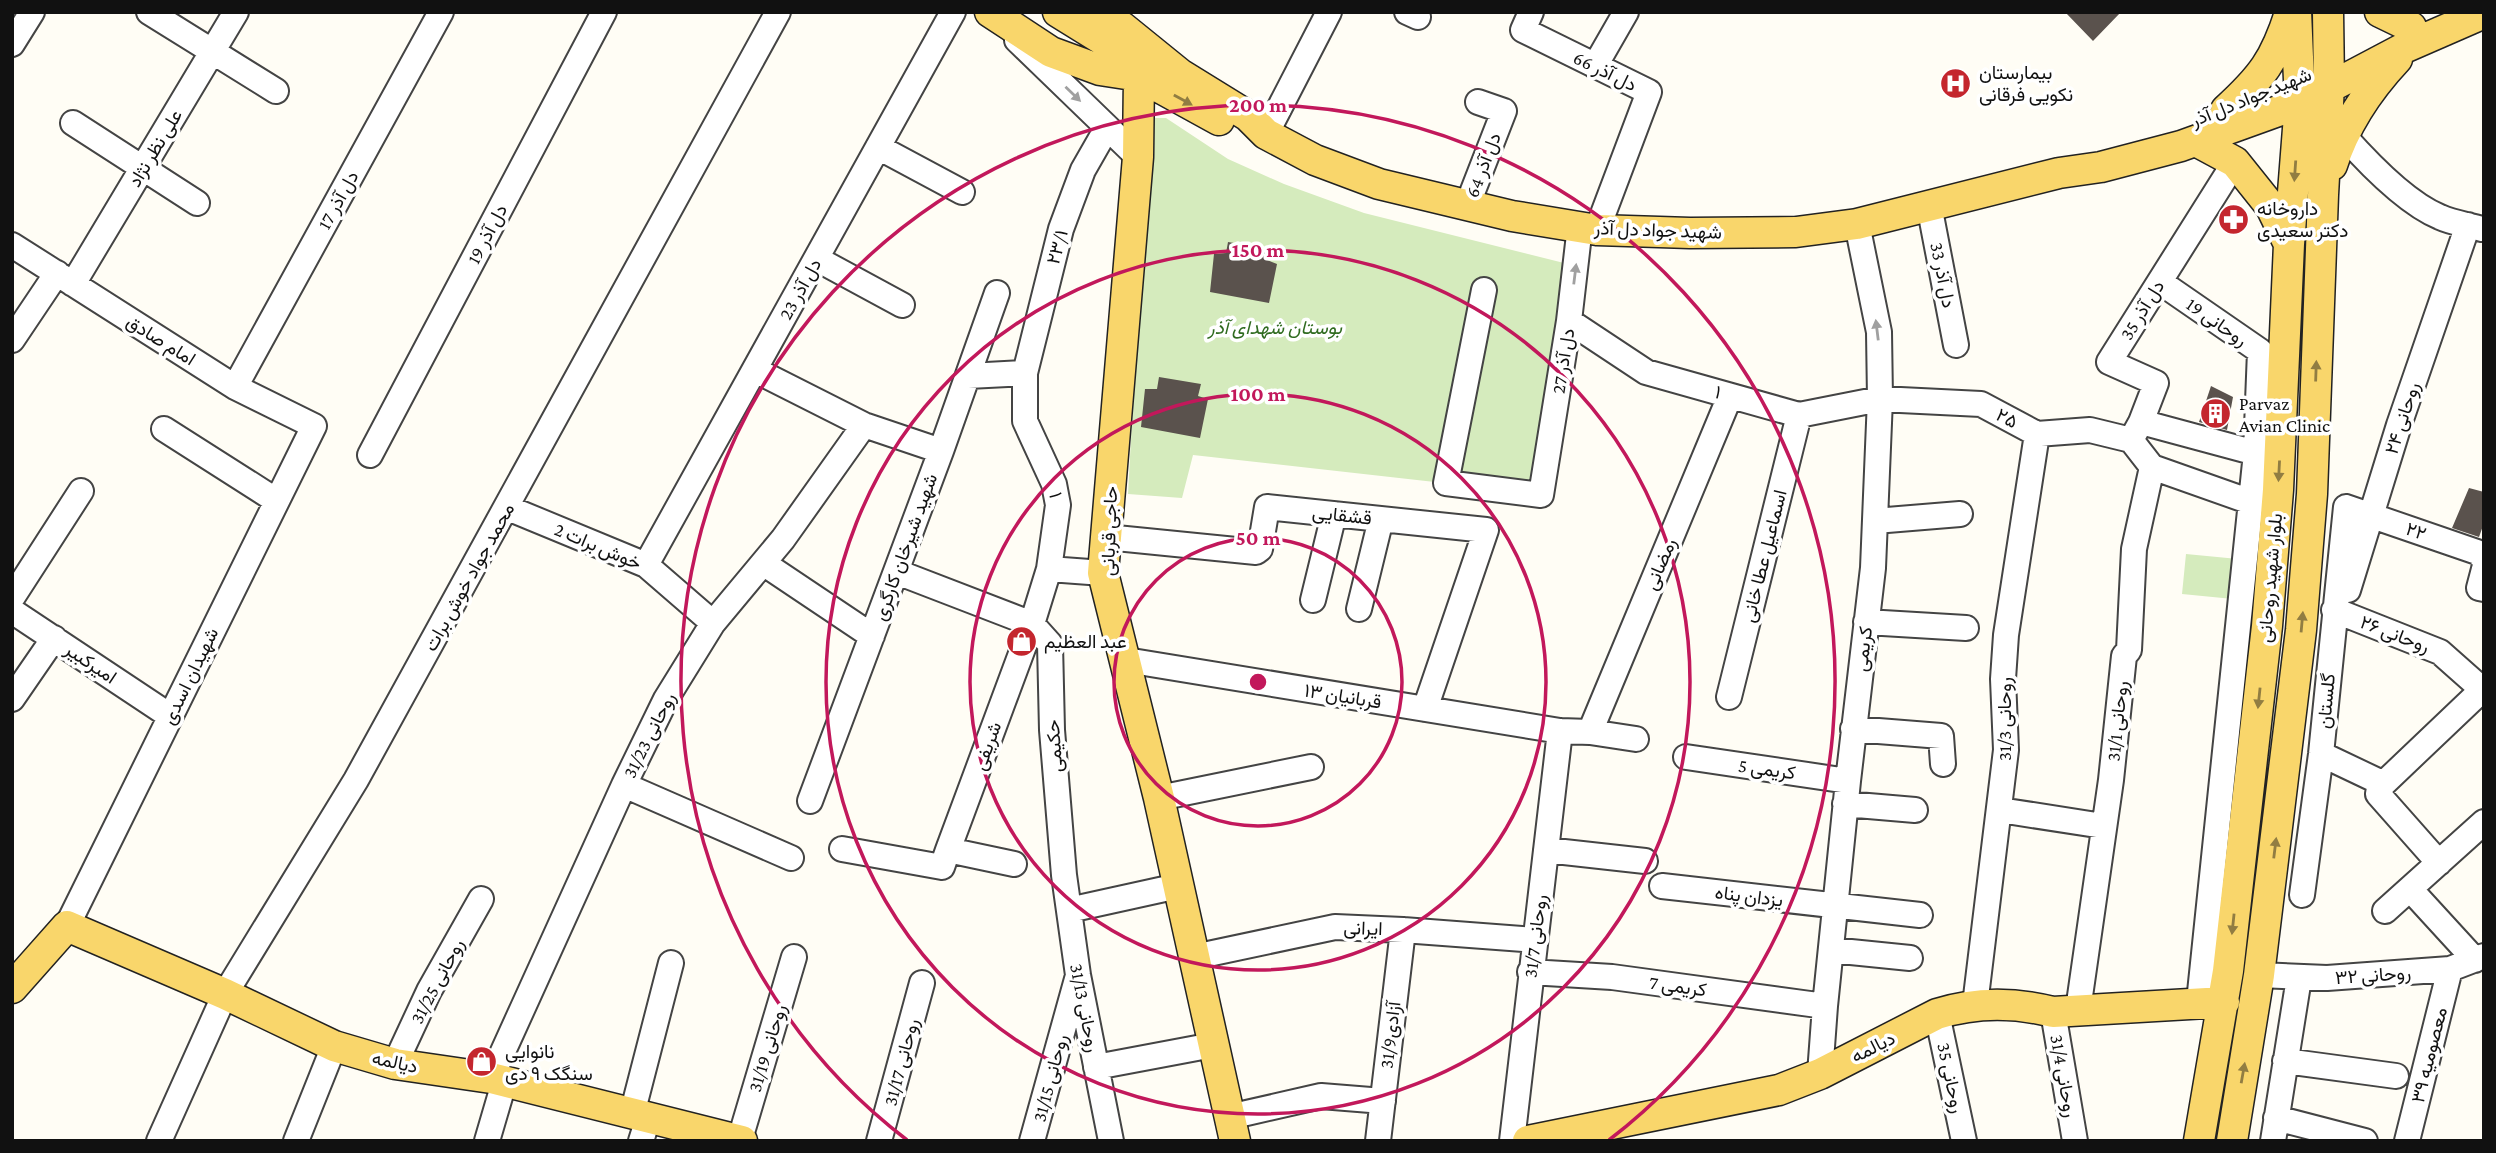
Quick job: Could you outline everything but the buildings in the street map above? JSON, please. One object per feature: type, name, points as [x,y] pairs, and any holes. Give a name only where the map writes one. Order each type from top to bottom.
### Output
[{"type":"main road","points":[[989,12],[1051,52],[1100,70],[1139,76]]},
{"type":"main road","points":[[2226,110],[2268,67],[2280,44],[2290,12]]},
{"type":"main road","name":"بلوار شهید روحانی","points":[[2199,1141],[2211,1002],[2267,626],[2278,490],[2289,244],[2300,92],[2296,12]]},
{"type":"main road","name":"بلوار شهید روحانی","points":[[2232,1141],[2259,975],[2301,630],[2312,494],[2329,75],[2328,12]]},
{"type":"main road","points":[[2380,12],[2409,37]]},
{"type":"main road","name":"شهید جواد دل آذر","points":[[1266,134],[1315,160],[1379,184],[1511,216],[1589,228],[1689,233],[1783,232],[1857,224],[2059,173],[2101,167],[2196,141],[2409,37],[2440,12]]},
{"type":"main road","points":[[2323,195],[2344,136],[2374,85],[2409,37],[2484,13]]},
{"type":"main road","points":[[1051,52],[1061,52],[1071,47],[1076,38],[1073,14]]},
{"type":"main road","points":[[1073,14],[1126,20],[1180,74],[1248,116],[1266,134]]},
{"type":"main road","points":[[1073,14],[1108,43],[1139,76],[1240,132],[1266,134]]},
{"type":"main road","name":"حاجی قربانی","points":[[1139,76],[1138,157],[1103,573],[1159,798],[1232,1129]]},
{"type":"main road","name":"شهید جواد دل آذر","points":[[2059,173],[2096,154],[2226,110],[2300,92]]},
{"type":"main road","points":[[2196,141],[2235,162],[2271,207],[2289,244]]},
{"type":"main road","points":[[2287,287],[2294,278],[2303,275],[2313,278],[2319,287]]},
{"type":"main road","points":[[12,988],[66,926]]},
{"type":"main road","name":"دیالمه","points":[[66,926],[225,994],[334,1046],[395,1064],[497,1081],[640,1125],[741,1140]]},
{"type":"main road","name":"دیالمه","points":[[1528,1141],[1580,1135],[1779,1090],[1821,1074],[1937,1014],[1975,1005],[2027,1005],[2066,1011],[2211,1002]]},
{"type":"street","points":[[12,44],[32,12]]},
{"type":"street","points":[[149,12],[276,92]]},
{"type":"street","name":"علی نظر نژاد","points":[[12,340],[65,278],[142,169],[236,12]]},
{"type":"street","name":"دل آذر 17","points":[[236,387],[440,12]]},
{"type":"street","name":"دل آذر 19","points":[[370,455],[604,12]]},
{"type":"street","name":"محمد جواد خوش برات","points":[[159,1141],[225,994],[356,780],[508,508],[778,12]]},
{"type":"street","name":"دل آذر 23","points":[[646,565],[953,12]]},
{"type":"street","points":[[989,12],[1138,157]]},
{"type":"street","points":[[1266,134],[1329,12]]},
{"type":"street","name":"دل آذر 66","points":[[1531,12],[1522,30],[1649,92],[1589,228]]},
{"type":"street","points":[[1595,66],[1626,12]]},
{"type":"street","name":"دل آذر 64","points":[[1467,206],[1504,111],[1478,102]]},
{"type":"street","points":[[73,123],[197,204]]},
{"type":"street","name":"۲۳/۱","points":[[1025,373],[1061,229],[1083,170],[1107,128]]},
{"type":"street","points":[[2344,136],[2366,161],[2405,195],[2439,217],[2476,227]]},
{"type":"street","points":[[878,147],[962,192]]},
{"type":"street","name":"دل آذر 35","points":[[2136,431],[2156,383],[2109,362],[2235,162]]},
{"type":"street","name":"دل آذر 33","points":[[1929,205],[1956,345]]},
{"type":"street","name":"کریمی","points":[[1821,1074],[1825,1006],[1853,729],[1873,568],[1880,399],[1878,332],[1857,224]]},
{"type":"street","name":"روحانی ۲۴","points":[[2338,611],[2399,425],[2476,227]]},
{"type":"street","name":"دل آذر 27","points":[[1483,290],[1446,483],[1541,495],[1569,321],[1589,228]]},
{"type":"street","name":"امام صادق","points":[[12,245],[236,387],[314,426]]},
{"type":"street","points":[[817,259],[902,305]]},
{"type":"street","name":"روحانی 19","points":[[2160,282],[2260,351],[2256,453]]},
{"type":"street","name":"شهید شیرخان کارگری","points":[[810,801],[897,572],[997,293]]},
{"type":"street","name":"۱","points":[[1569,321],[1646,372],[1799,415],[1880,399]]},
{"type":"street","points":[[755,370],[864,425],[941,451]]},
{"type":"street","points":[[968,376],[1025,373]]},
{"type":"street","name":"۱","points":[[1025,373],[1025,421],[1054,484],[1058,505],[1049,569],[1032,624]]},
{"type":"street","name":"رمضانی","points":[[1590,732],[1730,396]]},
{"type":"street","name":"۲۵","points":[[1880,399],[1981,404],[2037,434],[2090,430],[2136,431],[2256,453]]},
{"type":"street","name":"اسماعیل عطا خانی","points":[[1729,697],[1799,415]]},
{"type":"street","name":"روحانی 31/23","points":[[486,1141],[497,1081],[624,785],[666,699],[713,623],[783,539],[864,425]]},
{"type":"street","name":"شهیدان اسدی","points":[[66,926],[314,426]]},
{"type":"street","points":[[164,429],[277,501]]},
{"type":"street","points":[[2136,431],[2152,467],[2251,502]]},
{"type":"street","name":"روحانی 31/3","points":[[1975,1005],[2006,750],[2003,679],[2006,635],[2037,434]]},
{"type":"street","points":[[2211,1002],[2256,453]]},
{"type":"street","name":"روحانی 31/1","points":[[2066,1011],[2111,779],[2124,656],[2129,650],[2134,549],[2152,467]]},
{"type":"street","points":[[12,598],[81,491]]},
{"type":"street","name":"قشقایی","points":[[1106,537],[1256,552],[1260,550],[1267,507],[1483,528],[1486,533],[1425,709]]},
{"type":"street","name":"۲۲","points":[[2346,507],[2477,552],[2484,559]]},
{"type":"street","name":"گلستان","points":[[2302,895],[2338,611],[2346,507]]},
{"type":"street","name":"خوش برات 2","points":[[508,508],[646,565],[713,623]]},
{"type":"street","points":[[1313,600],[1334,514]]},
{"type":"street","points":[[1875,520],[1960,514]]},
{"type":"street","points":[[1359,609],[1381,519]]},
{"type":"street","points":[[763,563],[872,636]]},
{"type":"street","points":[[1049,569],[1103,573]]},
{"type":"street","points":[[2484,569],[2479,587],[2484,589]]},
{"type":"street","points":[[897,572],[1032,624]]},
{"type":"street","name":"امیرکبیر","points":[[12,611],[170,716]]},
{"type":"street","name":"روحانی ۲۶","points":[[2338,611],[2440,652],[2483,691]]},
{"type":"street","points":[[1866,622],[1966,628]]},
{"type":"street","name":"شریفی","points":[[945,859],[1032,624]]},
{"type":"street","name":"حکیمی","points":[[1032,624],[1049,644],[1052,730],[1064,874]]},
{"type":"street","points":[[12,699],[54,638]]},
{"type":"street","name":"۱۳ قربانیان","points":[[1126,660],[1560,731],[1590,732],[1636,739]]},
{"type":"street","points":[[2439,863],[2378,794],[2382,783],[2483,691]]},
{"type":"street","points":[[1853,729],[1941,736],[1943,764]]},
{"type":"street","name":"روحانی 31/7","points":[[1511,1141],[1560,731]]},
{"type":"street","points":[[2321,754],[2382,783]]},
{"type":"street","name":"کریمی 5","points":[[1686,757],[1847,792],[1915,810]]},
{"type":"street","points":[[1159,798],[1311,767]]},
{"type":"street","points":[[624,785],[791,858]]},
{"type":"street","points":[[2000,810],[2103,826]]},
{"type":"street","points":[[2385,911],[2484,822]]},
{"type":"street","points":[[842,849],[1014,864]]},
{"type":"street","points":[[1546,850],[1645,861]]},
{"type":"street","name":"روحانی 31/13","points":[[1064,874],[1078,975],[1111,1141]]},
{"type":"street","points":[[1069,910],[1178,886]]},
{"type":"street","name":"یزدان پناه","points":[[1662,886],[1920,915]]},
{"type":"street","points":[[2410,889],[2479,958]]},
{"type":"street","name":"روحانی 31/25","points":[[395,1064],[429,991],[481,899]]},
{"type":"street","name":"ایرانی","points":[[1194,957],[1335,927],[1535,940]]},
{"type":"street","name":"آزادی31/9","points":[[1378,1141],[1403,930]]},
{"type":"street","points":[[1831,950],[1910,958]]},
{"type":"street","name":"روحانی 31/19","points":[[741,1140],[794,957]]},
{"type":"street","name":"روحانی ۳۲","points":[[2259,975],[2327,978],[2450,969],[2479,958]]},
{"type":"street","points":[[640,1125],[671,963]]},
{"type":"street","name":"معصومیه ۳۹","points":[[2407,1141],[2450,969]]},
{"type":"street","name":"کریمی 7","points":[[1530,972],[1612,977],[1825,1006]]},
{"type":"street","name":"روحانی 31/15","points":[[1032,1141],[1078,975]]},
{"type":"street","points":[[2299,978],[2275,1129],[2365,1141]]},
{"type":"street","name":"روحانی 31/17","points":[[879,1141],[922,983]]},
{"type":"street","name":"روحانی 31/4","points":[[2066,1011],[2075,1141]]},
{"type":"street","name":"روحانی 35","points":[[1937,1014],[1964,1141]]},
{"type":"street","points":[[1096,1067],[1213,1045]]},
{"type":"street","points":[[296,1141],[334,1046]]},
{"type":"street","points":[[2286,1061],[2396,1076]]},
{"type":"street","points":[[1232,1129],[1321,1096],[1383,1101]]},
{"type":"green space","name":"بوستان شهدای آذر","points":[[1154,118],[1166,118],[1228,159],[1284,184],[1364,213],[1580,267],[1533,493],[1193,455],[1182,498],[1128,494],[1148,125]]},
{"type":"green space","points":[[2186,554],[2238,559],[2233,599],[2182,594]]},
{"type":"place","name":"بیمارستان نکویی فرقانی","points":[[1956,83]]},
{"type":"place","name":"داروخانه دکتر سعیدی","points":[[2234,219]]},
{"type":"place","name":"Parvaz Avian Clinic","points":[[2216,414]]},
{"type":"place","name":"عبد العظيم","points":[[1021,641]]},
{"type":"place","name":"نانوایی سنگک ۹ دی","points":[[482,1062]]}]
